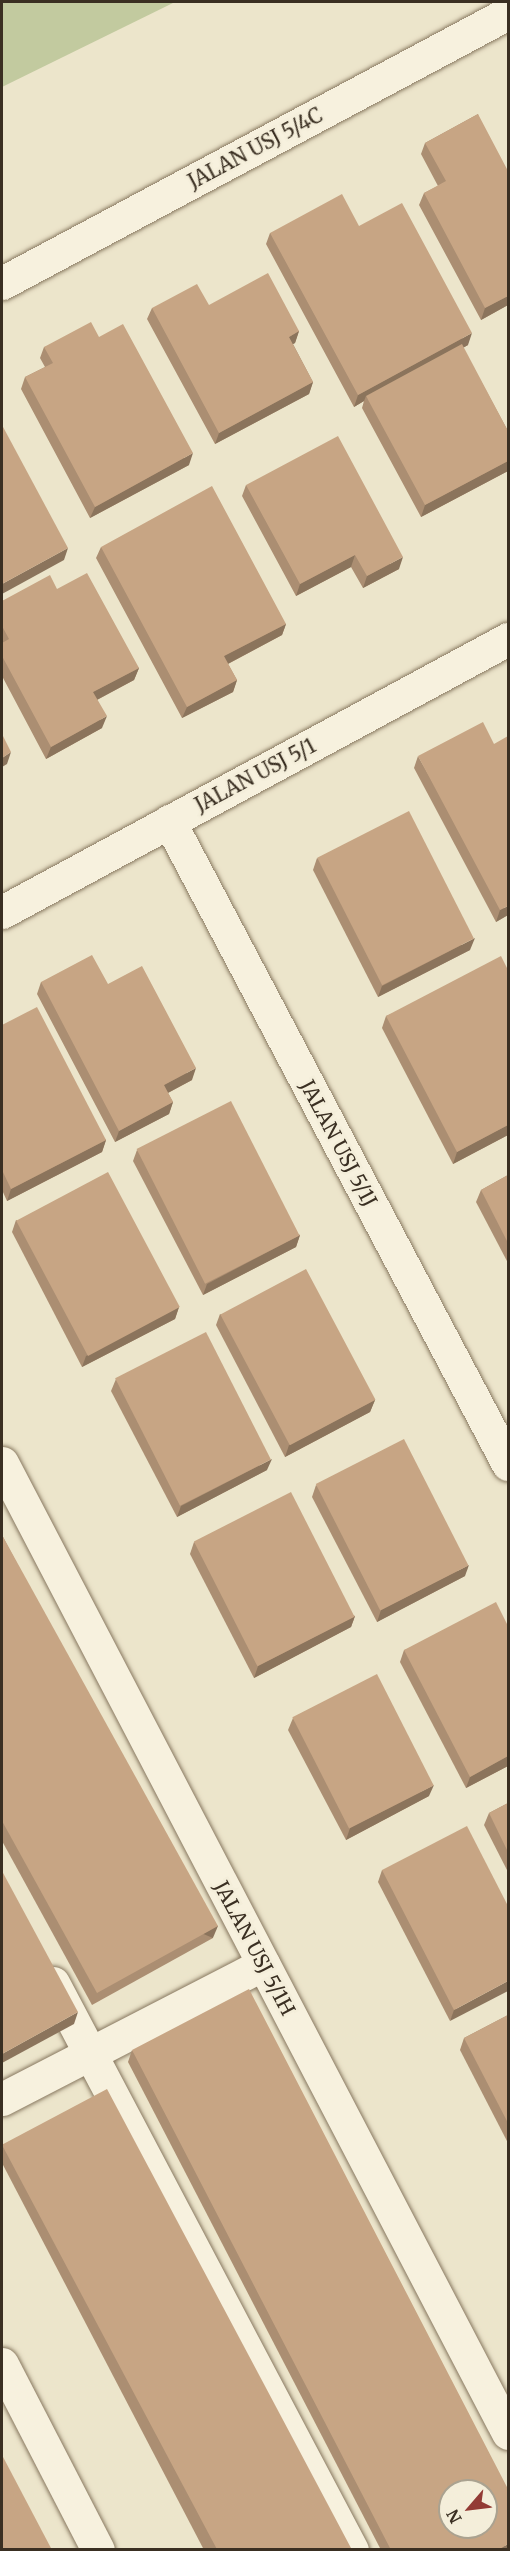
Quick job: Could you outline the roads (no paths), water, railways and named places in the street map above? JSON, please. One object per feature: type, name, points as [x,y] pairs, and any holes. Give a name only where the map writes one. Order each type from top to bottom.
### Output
[{"type":"street","name":"JALAN USJ 5/4C","points":[[2,282],[508,13]]},
{"type":"street","name":"JALAN USJ 5/1","points":[[2,912],[508,639]]},
{"type":"street","name":"JALAN USJ 5/1J","points":[[169,821],[508,1464]]},
{"type":"street","name":"JALAN USJ 5/1H","points":[[2,1463],[508,2433]]},
{"type":"street","points":[[41,1959],[352,2550]]},
{"type":"street","points":[[2,2099],[263,1964]]},
{"type":"street","points":[[2,2364],[98,2550]]}]
